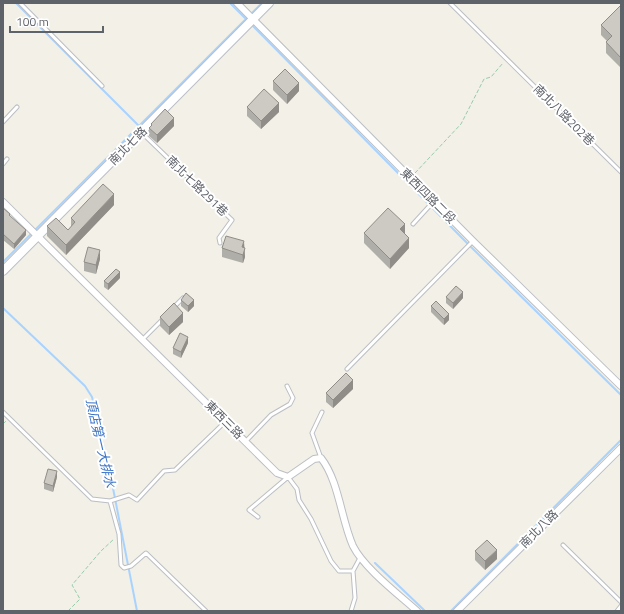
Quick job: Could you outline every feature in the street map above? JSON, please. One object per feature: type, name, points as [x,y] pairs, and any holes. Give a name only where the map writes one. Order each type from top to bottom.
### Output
[{"type":"street","name":"東西四路二段","points":[[237,3],[473,241],[621,386]]},
{"type":"street","name":"南北七路","points":[[3,271],[38,234],[142,133],[269,3]]},
{"type":"street","name":"東西三路","points":[[3,202],[38,234],[142,340],[226,421],[277,473],[288,477]]},
{"type":"street","name":"南北八路","points":[[457,611],[621,448]]},
{"type":"street","points":[[288,477],[314,459],[321,458],[330,472],[343,519],[360,558],[417,611]]},
{"type":"lane","points":[[20,3],[102,86]]},
{"type":"lane","name":"南北八路202巷","points":[[450,3],[621,172]]},
{"type":"lane","points":[[3,122],[17,107]]},
{"type":"lane","name":"南北七路291巷","points":[[142,133],[232,220],[219,238],[220,243]]},
{"type":"lane","points":[[3,164],[7,159]]},
{"type":"lane","points":[[413,224],[434,201]]},
{"type":"lane","points":[[347,369],[473,241]]},
{"type":"lane","points":[[170,312],[186,295]]},
{"type":"lane","points":[[142,340],[164,317]]},
{"type":"lane","points":[[245,441],[271,415],[290,404],[293,398],[286,386]]},
{"type":"lane","points":[[3,412],[78,487],[92,499],[110,501],[129,495],[137,500],[164,471],[175,470],[226,421]]},
{"type":"lane","points":[[321,458],[312,433],[322,412]]},
{"type":"lane","points":[[258,517],[249,510],[288,477],[297,489],[299,500],[319,534],[331,561],[339,571],[354,571]]},
{"type":"lane","points":[[110,501],[119,534],[121,565],[124,568],[130,566],[146,553],[206,611]]},
{"type":"lane","points":[[563,545],[621,602]]},
{"type":"lane","points":[[351,611],[354,598],[354,571],[360,558]]},
{"type":"lane","points":[[617,611],[621,606]]},
{"type":"path","points":[[410,178],[461,124],[484,79],[491,76],[507,58]]},
{"type":"path","points":[[68,611],[80,599],[72,585],[101,550],[119,534]]},
{"type":"building","points":[[621,5],[621,58],[606,42],[612,36],[601,25]]},
{"type":"building","points":[[285,69],[299,83],[287,95],[273,81]]},
{"type":"building","points":[[264,89],[279,103],[261,121],[247,107]]},
{"type":"building","points":[[165,109],[174,118],[157,135],[149,128]]},
{"type":"building","points":[[103,184],[114,194],[66,245],[47,226],[56,218],[68,230],[75,222],[71,218]]},
{"type":"building","points":[[3,208],[26,230],[14,244],[3,234]]},
{"type":"building","points":[[388,208],[405,224],[400,229],[409,238],[390,259],[364,233]]},
{"type":"building","points":[[226,236],[244,241],[242,247],[245,248],[243,255],[222,248]]},
{"type":"building","points":[[88,247],[100,250],[96,265],[84,262]]},
{"type":"building","points":[[116,269],[120,272],[108,284],[104,281]]},
{"type":"building","points":[[456,286],[463,292],[453,303],[446,297]]},
{"type":"building","points":[[186,293],[194,300],[188,306],[181,300]]},
{"type":"building","points":[[436,301],[449,314],[444,319],[431,306]]},
{"type":"building","points":[[174,303],[183,313],[169,327],[160,317]]},
{"type":"building","points":[[180,333],[188,337],[181,352],[173,348]]},
{"type":"building","points":[[346,373],[353,380],[333,400],[326,393]]},
{"type":"building","points":[[48,469],[57,471],[53,486],[44,483]]},
{"type":"building","points":[[487,540],[497,550],[485,561],[475,551]]},
{"type":"waterway","points":[[16,3],[139,126]]},
{"type":"waterway","points":[[230,3],[248,21]]},
{"type":"waterway","points":[[250,15],[262,3]]},
{"type":"waterway","points":[[3,262],[247,18]]},
{"type":"waterway","points":[[251,24],[468,244],[621,395]]},
{"type":"waterway","name":"頂店第一大排水","points":[[3,308],[85,386],[92,397],[112,483],[137,611]]},
{"type":"waterway","points":[[451,611],[621,440]]},
{"type":"waterway","points":[[375,563],[425,611]]}]
